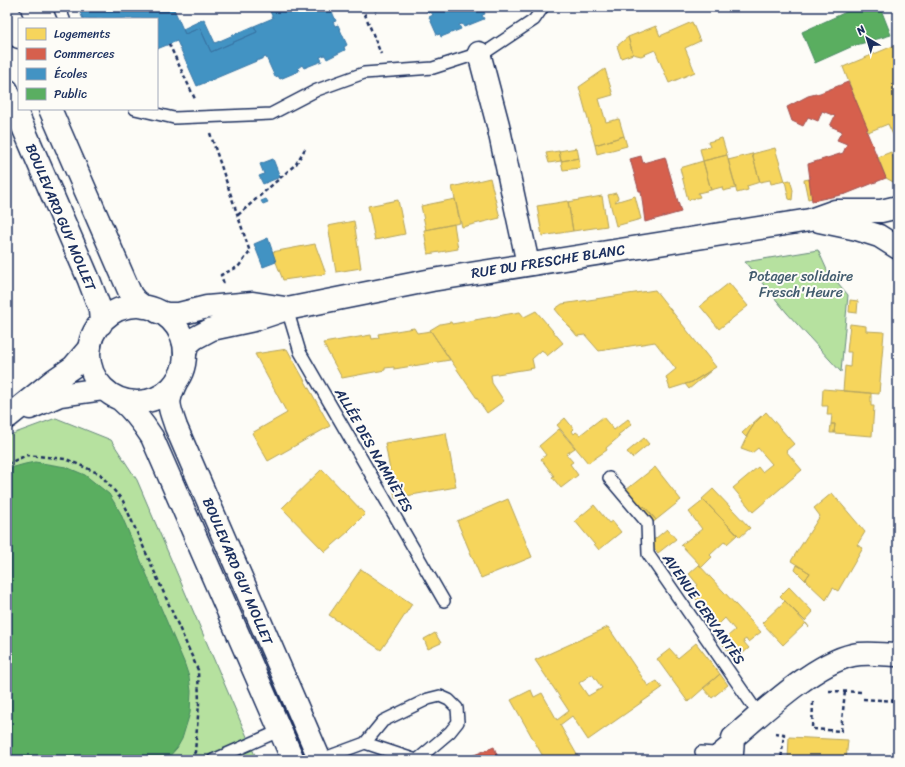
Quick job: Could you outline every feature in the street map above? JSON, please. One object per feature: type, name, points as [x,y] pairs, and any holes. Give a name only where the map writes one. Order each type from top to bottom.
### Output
[{"type":"street","points":[[7,9],[18,35]]},
{"type":"street","points":[[479,53],[498,125],[528,264]]},
{"type":"street","name":"BOULEVARD GUY MOLLET","points":[[7,90],[89,280],[100,310],[100,324]]},
{"type":"street","points":[[50,110],[131,294],[136,302],[170,320],[182,338],[185,353],[183,367],[177,380],[165,393],[148,401],[130,402],[112,394],[96,380],[89,358],[90,347],[93,337],[100,324],[111,314],[130,307],[151,310]]},
{"type":"street","name":"RUE DU FRESCHE BLANC","points":[[185,353],[188,344],[195,338],[212,330],[254,320],[287,309],[432,280],[810,220],[835,211],[881,211],[898,207]]},
{"type":"street","name":"RUE DU FRESCHE BLANC","points":[[810,220],[857,229],[879,236],[898,248]]},
{"type":"street","name":"RUE DU FRESCHE BLANC","points":[[151,310],[168,314],[179,314],[207,307],[253,303],[287,309]]},
{"type":"street","points":[[7,417],[73,367],[90,347]]},
{"type":"street","name":"BOULEVARD GUY MOLLET","points":[[177,380],[170,395],[169,405],[176,427],[320,760]]},
{"type":"street","points":[[7,417],[60,395],[112,394]]},
{"type":"street","name":"BOULEVARD GUY MOLLET","points":[[112,394],[141,420],[152,437],[279,731],[293,760]]},
{"type":"street","points":[[717,758],[732,753],[733,738],[764,724],[809,676],[836,660],[867,653],[898,655]]},
{"type":"lane","points":[[59,7],[64,18]]},
{"type":"lane","points":[[139,110],[174,118],[270,114],[317,90],[364,73],[432,68],[490,50],[534,20],[543,7]]},
{"type":"lane","name":"ALLÉE DES NAMNÈTES","points":[[287,309],[300,352],[444,601]]},
{"type":"lane","name":"AVENUE CERVANTÈS","points":[[609,478],[647,523],[648,554],[764,724]]},
{"type":"lane","points":[[320,760],[365,743],[383,721],[428,699],[440,696],[449,700],[457,708],[458,722],[450,732],[417,760],[365,743]]},
{"type":"lane","points":[[213,760],[279,731]]},
{"type":"lane","points":[[701,752],[717,758]]},
{"type":"path","points":[[362,7],[388,71]]},
{"type":"path","points":[[169,44],[204,117],[250,252],[238,267],[220,276],[232,305]]},
{"type":"path","points":[[238,215],[296,164],[305,149]]},
{"type":"path","points":[[7,464],[27,455],[66,458],[100,474],[123,501],[198,670],[198,711],[195,752],[190,760]]},
{"type":"path","points":[[826,691],[864,692]]},
{"type":"path","points":[[813,698],[812,729],[841,731],[845,691]]},
{"type":"path","points":[[863,699],[898,701]]},
{"type":"path","points":[[764,724],[784,734],[781,760]]},
{"type":"green space","name":"Potager solidaire Fresch'Heure","points":[[818,250],[827,270],[848,295],[841,372],[787,313],[745,262]]},
{"type":"green space","points":[[56,418],[111,440],[137,480],[257,760],[7,760],[7,436]]},
{"type":"building: Logements","points":[[692,22],[700,41],[685,48],[695,72],[669,83],[655,50],[641,56],[633,54],[628,37],[656,26],[660,36]]},
{"type":"building: Logements","points":[[628,37],[633,54],[621,58],[617,46]]},
{"type":"building: Logements","points":[[898,45],[898,138],[895,139],[888,124],[868,132],[843,67]]},
{"type":"building: Logements","points":[[605,69],[613,95],[599,99],[606,122],[619,119],[624,136],[595,145],[579,87]]},
{"type":"building: Logements","points":[[624,136],[627,146],[597,154],[595,145]]},
{"type":"building: Logements","points":[[722,138],[727,155],[703,161],[700,149],[710,147],[708,142]]},
{"type":"building: Logements","points":[[577,148],[579,158],[561,161],[559,151]]},
{"type":"building: Logements","points":[[775,148],[785,181],[771,184],[770,180],[760,182],[752,154]]},
{"type":"building: Logements","points":[[559,151],[561,161],[549,163],[546,153]]},
{"type":"building: Logements","points":[[891,152],[898,170],[898,180],[895,183],[886,178],[878,157]]},
{"type":"building: Logements","points":[[752,154],[760,182],[747,186],[748,190],[737,193],[728,160]]},
{"type":"building: Logements","points":[[727,155],[736,188],[723,191],[722,187],[711,190],[703,161]]},
{"type":"building: Logements","points":[[579,158],[580,168],[563,170],[561,161]]},
{"type":"building: Logements","points":[[703,161],[711,190],[698,193],[700,197],[688,200],[680,168]]},
{"type":"building: Logements","points":[[490,178],[500,218],[462,227],[452,187]]},
{"type":"building: Logements","points":[[809,179],[812,198],[808,199],[804,180]]},
{"type":"building: Logements","points":[[790,180],[793,190],[792,200],[789,199],[785,181]]},
{"type":"building: Logements","points":[[616,193],[618,198],[615,202],[635,196],[641,219],[616,226],[608,195]]},
{"type":"building: Logements","points":[[602,196],[607,226],[573,231],[568,202]]},
{"type":"building: Logements","points":[[455,199],[460,223],[426,230],[421,206]]},
{"type":"building: Logements","points":[[398,200],[405,234],[375,240],[368,206]]},
{"type":"building: Logements","points":[[568,201],[573,231],[542,236],[537,206]]},
{"type":"building: Logements","points":[[354,221],[361,268],[336,272],[328,226]]},
{"type":"building: Logements","points":[[454,224],[458,249],[428,254],[424,230]]},
{"type":"building: Logements","points":[[315,244],[326,274],[283,280],[272,252]]},
{"type":"building: Logements","points":[[729,283],[748,306],[719,329],[700,306]]},
{"type":"building: Logements","points":[[655,290],[716,367],[692,382],[670,389],[666,377],[676,369],[655,342],[599,351],[585,335],[577,336],[555,309],[562,304]]},
{"type":"building: Logements","points":[[850,300],[858,301],[857,313],[849,312]]},
{"type":"building: Logements","points":[[536,311],[563,343],[547,356],[542,350],[532,359],[534,368],[491,375],[492,383],[504,401],[487,413],[430,330],[440,324],[451,322],[452,324],[520,312],[524,317]]},
{"type":"building: Logements","points":[[850,324],[866,326],[866,331],[884,332],[879,394],[843,391],[845,366],[850,367],[851,352],[847,352]]},
{"type":"building: Logements","points":[[414,328],[417,333],[431,331],[450,360],[394,369],[394,367],[385,368],[385,370],[342,378],[323,343],[371,335],[372,339],[379,338],[378,334]]},
{"type":"building: Logements","points":[[287,349],[330,426],[268,461],[252,433],[287,413],[255,354]]},
{"type":"building: Logements","points":[[712,370],[689,389],[685,384],[692,382]]},
{"type":"building: Logements","points":[[823,389],[871,393],[871,406],[874,406],[872,436],[834,433],[835,424],[831,424],[832,415],[827,415],[828,406],[822,406]]},
{"type":"building: Logements","points":[[766,412],[794,444],[786,451],[802,470],[753,512],[733,488],[758,467],[762,472],[772,464],[758,448],[752,453],[741,449],[755,423]]},
{"type":"building: Logements","points":[[761,416],[755,423],[746,437],[742,433]]},
{"type":"building: Logements","points":[[603,417],[614,430],[628,419],[632,424],[618,435],[620,436],[606,448],[607,450],[588,463],[557,425],[565,418],[574,429],[572,431],[574,434],[576,432],[580,435]]},
{"type":"building: Logements","points":[[831,424],[835,424],[834,433],[830,433]]},
{"type":"building: Logements","points":[[559,429],[575,448],[566,454],[573,462],[570,464],[578,475],[561,488],[541,459],[546,455],[539,446]]},
{"type":"building: Logements","points":[[446,433],[456,487],[395,498],[385,443]]},
{"type":"building: Logements","points":[[644,438],[649,444],[632,458],[627,452]]},
{"type":"building: Logements","points":[[655,467],[681,500],[656,520],[644,506],[641,509],[626,490]]},
{"type":"building: Logements","points":[[322,469],[365,514],[349,531],[325,552],[282,508]]},
{"type":"building: Logements","points":[[713,489],[750,528],[740,537],[702,499]]},
{"type":"building: Logements","points":[[832,493],[865,532],[857,545],[863,548],[838,591],[833,588],[826,600],[805,580],[810,573],[791,561],[820,516],[814,508]]},
{"type":"building: Logements","points":[[508,499],[532,557],[481,578],[457,521]]},
{"type":"building: Logements","points":[[704,500],[737,535],[727,544],[725,541],[710,555],[712,557],[702,567],[681,545],[702,529],[689,512]]},
{"type":"building: Logements","points":[[594,505],[609,523],[612,521],[621,532],[599,550],[575,521]]},
{"type":"building: Logements","points":[[644,506],[656,520],[652,523],[641,509]]},
{"type":"building: Logements","points":[[667,529],[676,539],[658,553],[650,543]]},
{"type":"building: Logements","points":[[699,565],[761,632],[748,642],[746,639],[743,641],[749,648],[735,660],[721,642],[735,630],[725,618],[718,625],[690,592],[698,585],[689,574]]},
{"type":"building: Logements","points":[[797,565],[810,573],[805,580],[795,570]]},
{"type":"building: Logements","points":[[361,569],[412,604],[381,650],[329,615]]},
{"type":"building: Logements","points":[[789,587],[813,612],[805,621],[780,596]]},
{"type":"building: Logements","points":[[785,601],[806,623],[783,645],[762,623]]},
{"type":"building: Logements","points":[[608,627],[648,686],[657,681],[662,688],[588,740],[572,716],[560,725],[580,760],[545,760],[511,700],[531,690],[534,697],[542,693],[557,720],[569,711],[535,660]],"holes":[[[592,674],[602,688],[588,696],[579,683]]]},
{"type":"building: Logements","points":[[435,633],[441,643],[428,649],[424,639]]},
{"type":"building: Logements","points":[[696,643],[720,674],[688,702],[657,659],[670,649],[678,658]]},
{"type":"building: Logements","points":[[720,674],[728,685],[712,698],[703,688]]},
{"type":"building: Logements","points":[[789,737],[848,740],[846,760],[784,760],[784,758],[788,759]]},
{"type":"building: Commerces","points":[[848,82],[868,129],[866,130],[886,178],[846,194],[812,201],[808,164],[843,153],[847,144],[837,140],[842,131],[830,126],[835,116],[822,111],[818,121],[808,117],[803,126],[792,121],[787,107],[808,96]]},
{"type":"building: Commerces","points":[[641,156],[643,163],[665,157],[681,212],[645,222],[641,191],[639,191],[630,159]]},
{"type":"building: Commerces","points":[[494,747],[499,760],[464,760],[464,759]]},
{"type":"building: Écoles","points":[[78,7],[173,7],[185,34],[200,28],[211,52],[257,32],[254,26],[273,18],[268,7],[330,7],[336,21],[333,22],[335,26],[338,25],[347,45],[344,47],[345,50],[327,59],[325,55],[320,57],[322,61],[304,68],[302,65],[298,68],[299,71],[280,79],[278,76],[275,77],[266,57],[197,86],[177,41],[158,49],[158,18],[83,18]]},
{"type":"building: Écoles","points":[[370,7],[384,7],[375,11],[374,8],[371,9]]},
{"type":"building: Écoles","points":[[425,7],[482,7],[485,14],[482,15],[484,19],[464,27],[462,24],[459,25],[461,29],[441,37],[440,34],[437,35],[429,17],[433,15],[431,12],[428,13]]},
{"type":"building: Écoles","points":[[204,19],[215,43],[254,26],[257,32],[211,52],[200,28],[185,34],[183,29]]},
{"type":"building: Écoles","points":[[273,159],[280,177],[263,184],[259,176],[264,174],[260,164]]},
{"type":"building: Écoles","points":[[266,199],[268,202],[263,204],[261,201]]},
{"type":"building: Écoles","points":[[268,238],[276,262],[263,267],[254,244]]},
{"type":"building: Public","points":[[857,7],[880,7],[891,35],[853,46],[815,63],[802,32]]},
{"type":"building: Public","points":[[35,462],[66,467],[85,475],[109,494],[120,512],[189,677],[191,691],[190,713],[182,739],[177,748],[166,760],[7,760],[7,469]]}]
